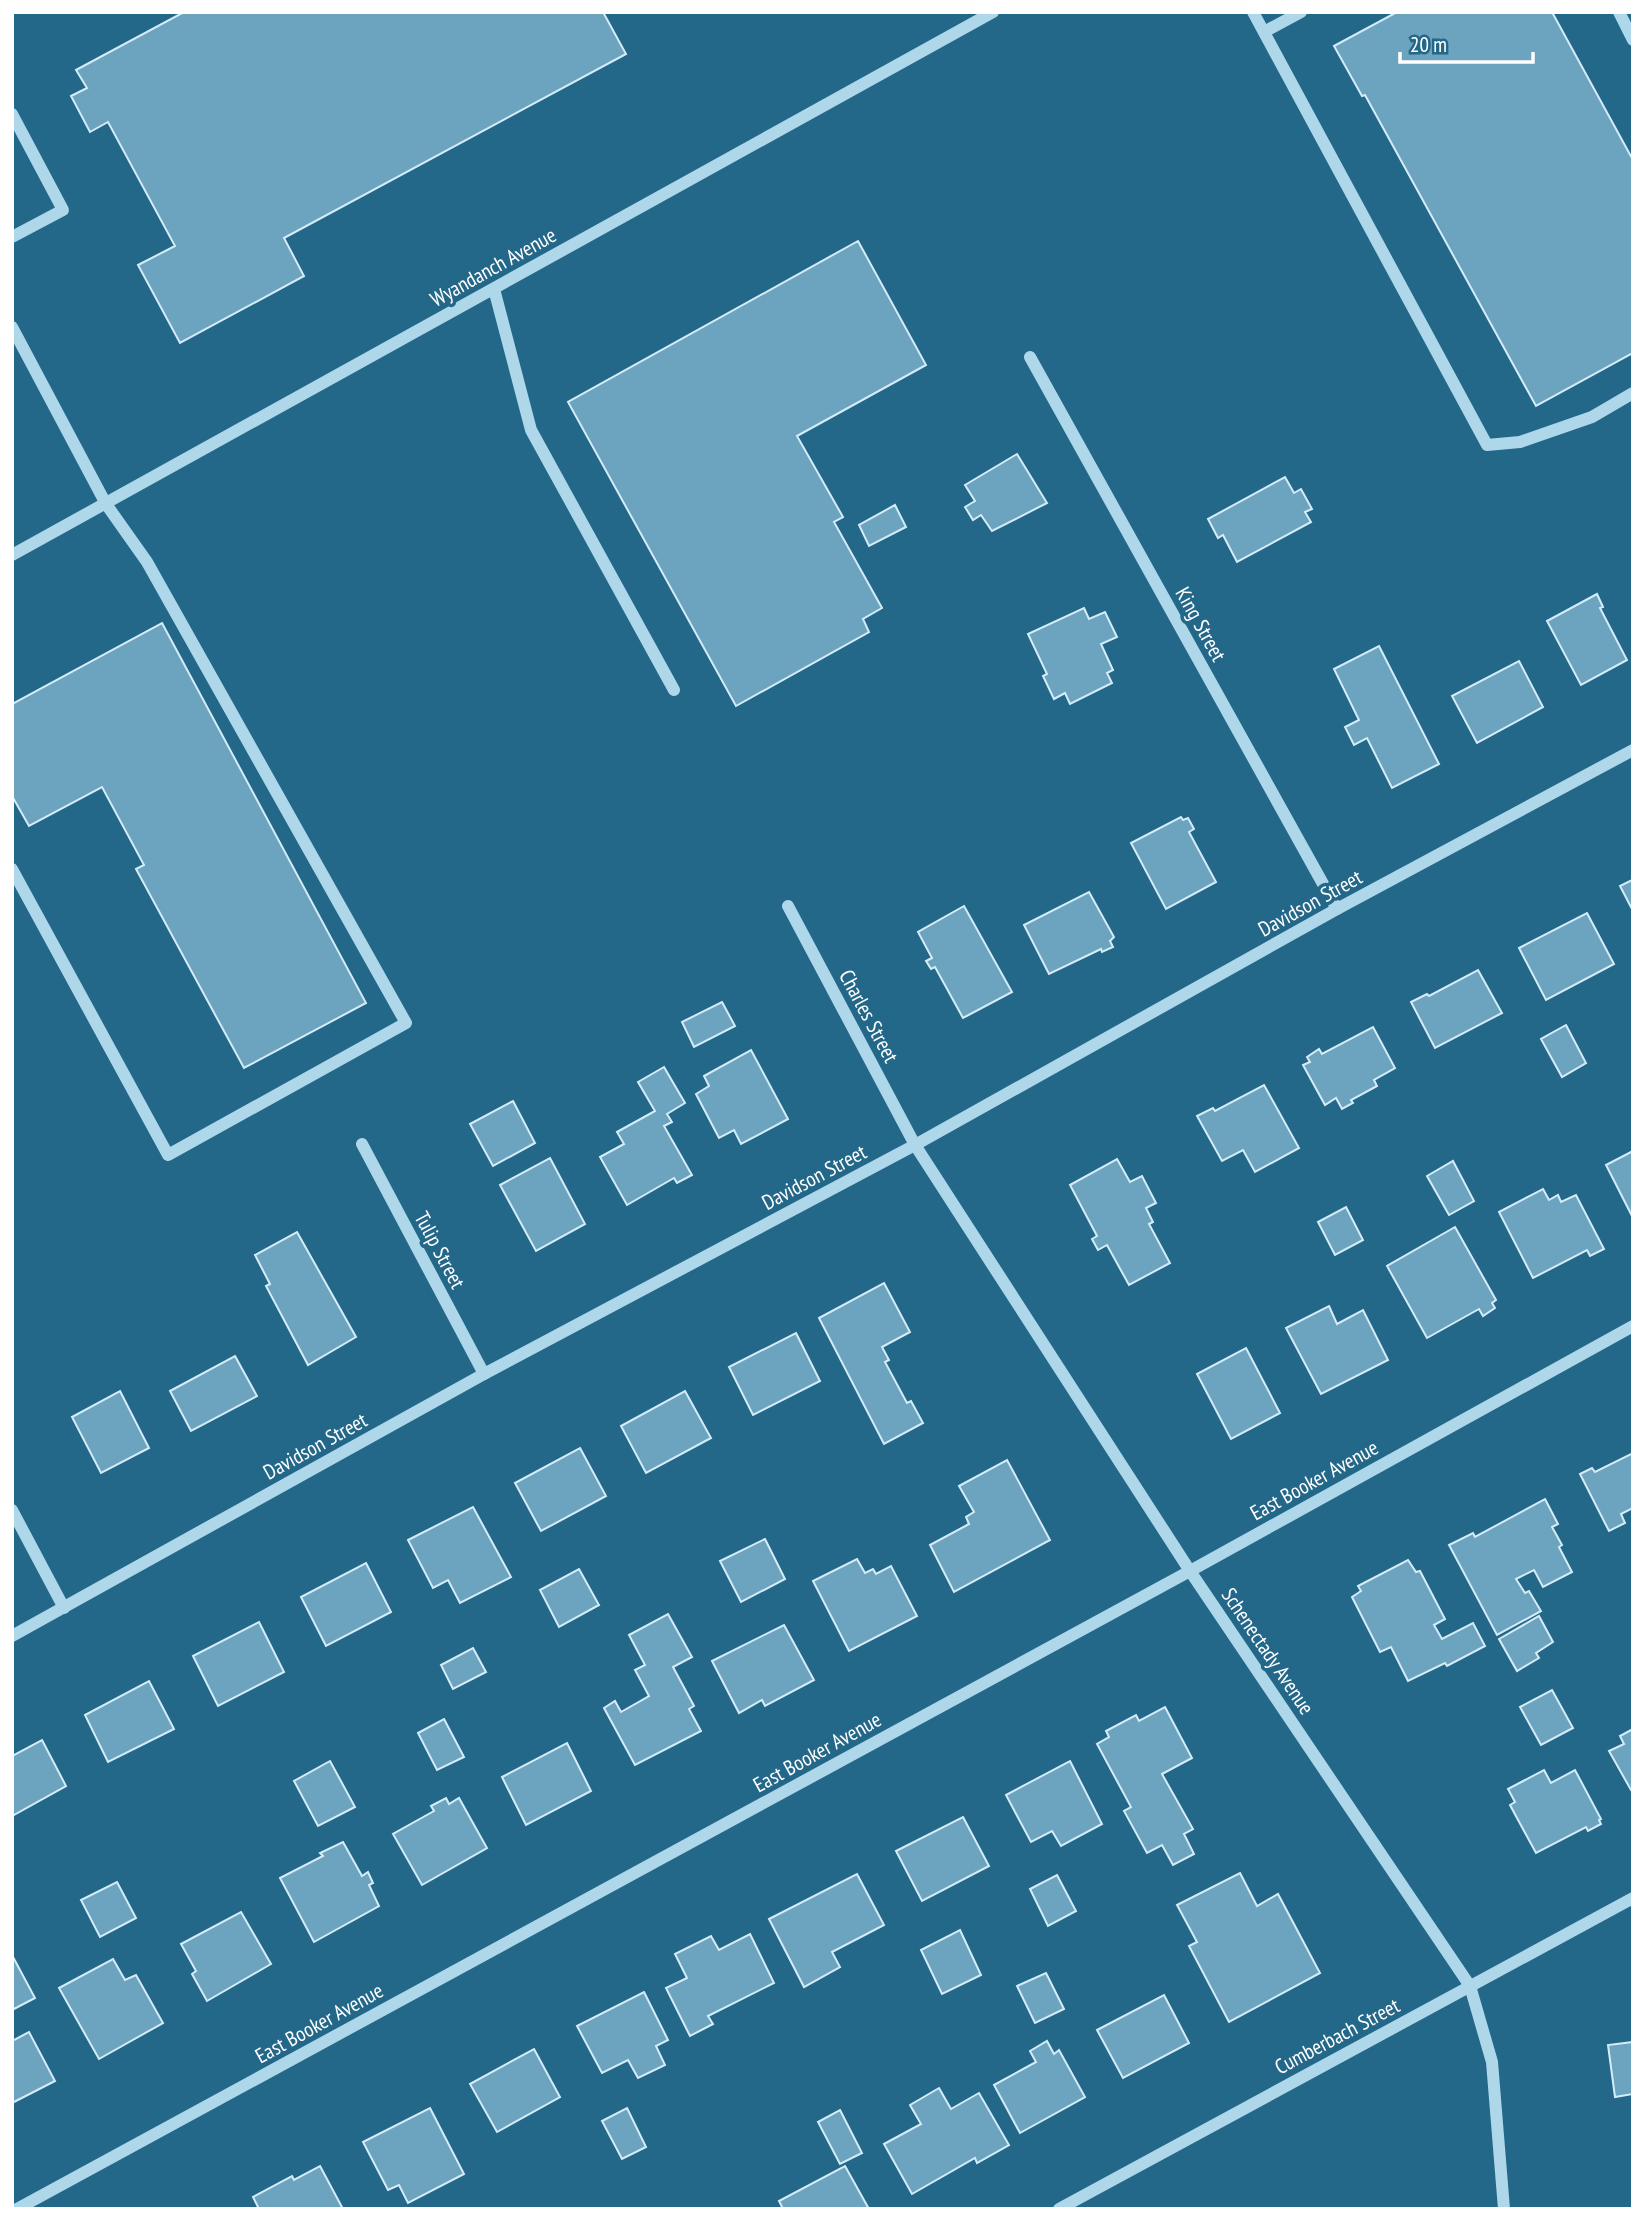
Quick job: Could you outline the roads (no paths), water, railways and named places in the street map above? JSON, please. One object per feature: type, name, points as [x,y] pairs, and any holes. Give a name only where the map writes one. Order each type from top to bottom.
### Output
[{"type":"street","name":"Wyandanch Avenue","points":[[12,555],[993,12]]},
{"type":"street","points":[[1253,12],[1486,445],[1520,442],[1592,417],[1633,393]]},
{"type":"street","points":[[1264,32],[1301,12]]},
{"type":"street","points":[[1619,12],[1633,40]]},
{"type":"street","points":[[12,114],[63,210],[12,237]]},
{"type":"street","points":[[494,289],[531,430],[674,690]]},
{"type":"street","points":[[12,327],[106,504],[146,562],[406,1023],[167,1155],[12,869]]},
{"type":"street","name":"King Street","points":[[1030,357],[1337,909]]},
{"type":"street","name":"Davidson Street","points":[[12,1636],[484,1374],[915,1144],[1337,909],[1633,750]]},
{"type":"street","name":"Charles Street","points":[[788,906],[915,1144]]},
{"type":"street","name":"Tulip Street","points":[[362,1143],[484,1374]]},
{"type":"street","name":"Schenectady Avenue","points":[[915,1144],[1191,1571],[1471,1986],[1492,2062],[1504,2209]]},
{"type":"street","name":"East Booker Avenue","points":[[17,2209],[1191,1571],[1633,1326]]},
{"type":"street","points":[[12,1510],[64,1608]]},
{"type":"street","name":"Cumberbach Street","points":[[1059,2209],[1633,1898]]}]
